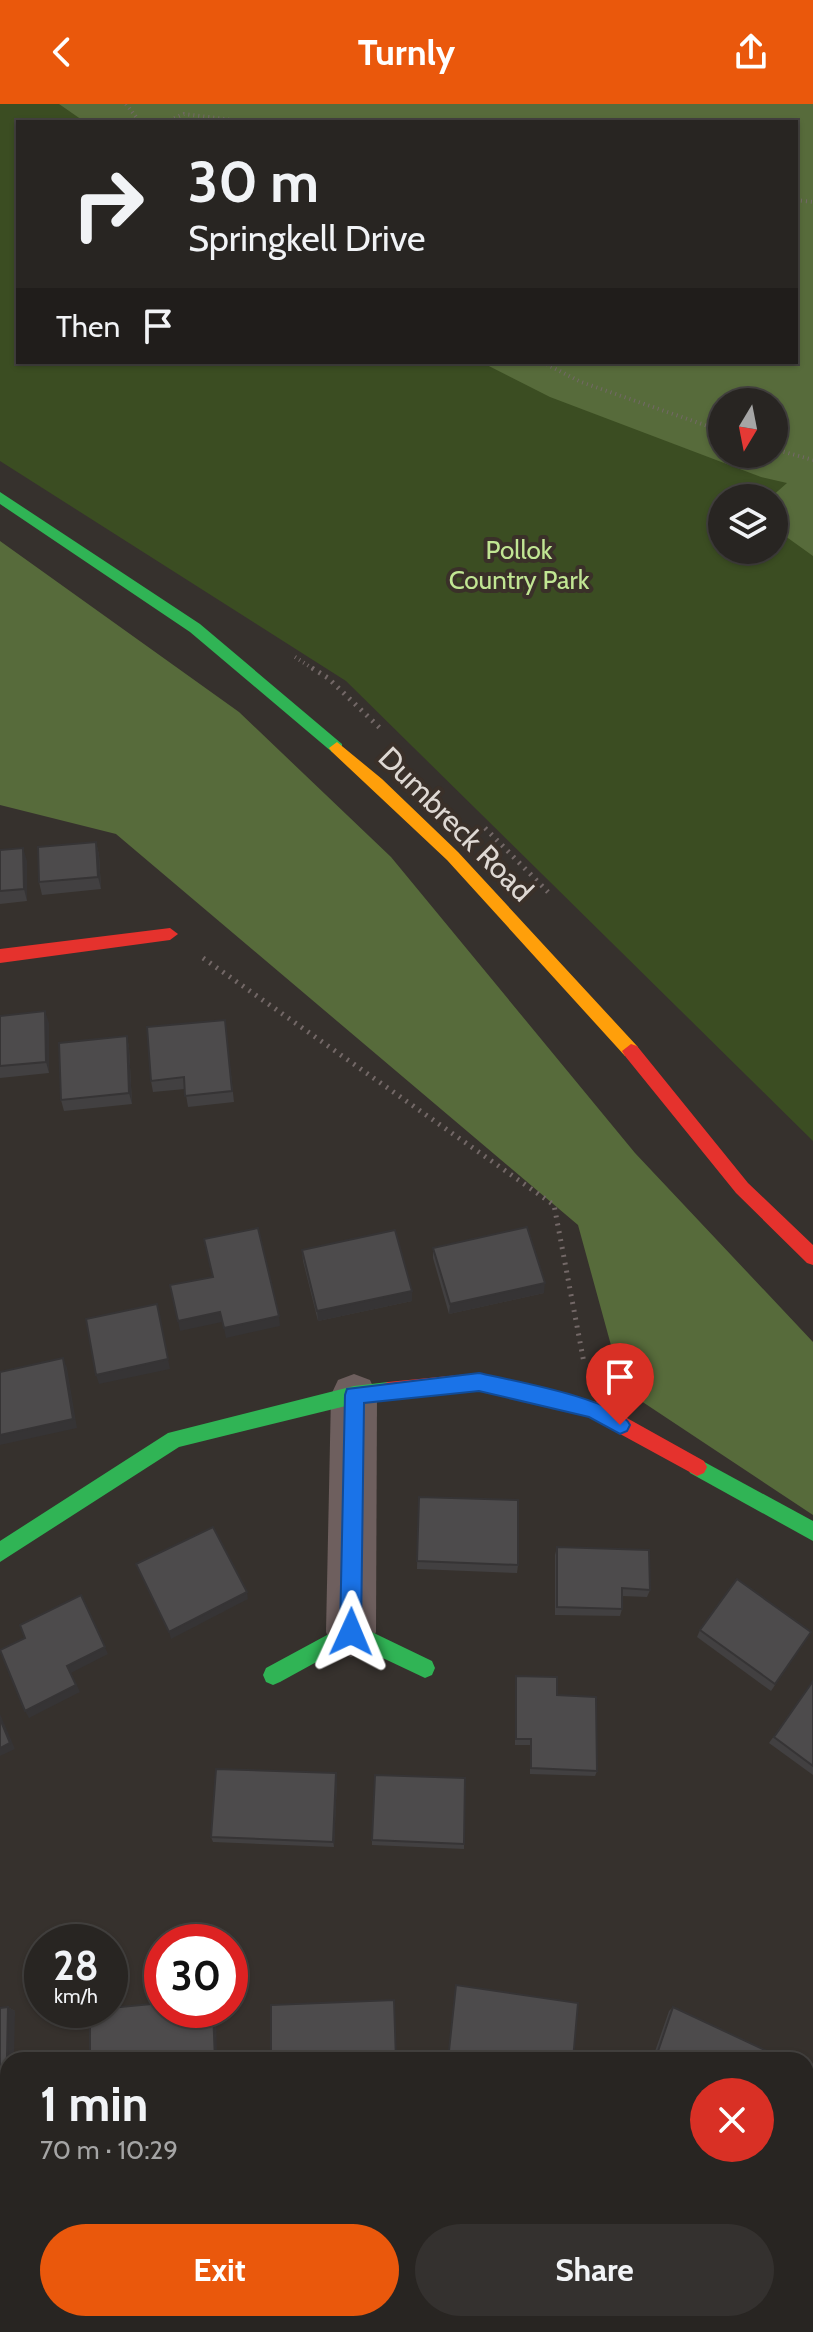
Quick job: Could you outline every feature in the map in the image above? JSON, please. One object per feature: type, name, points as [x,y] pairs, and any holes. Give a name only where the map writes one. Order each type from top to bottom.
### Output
[{"type":"main road","name":"Dumbreck Road","points":[[0,497],[195,628],[378,783],[528,935],[633,1053],[742,1188],[813,1257]]},
{"type":"main road","points":[[0,956],[170,934]]},
{"type":"main road","points":[[0,1552],[175,1439],[354,1395],[479,1382],[593,1409],[813,1532]]},
{"type":"main road","points":[[273,1675],[351,1632],[425,1668]]},
{"type":"street","points":[[351,1632],[354,1395]]},
{"type":"path","points":[[126,104],[138,120]]},
{"type":"path","points":[[170,120],[184,114],[233,120]]},
{"type":"path","points":[[546,364],[581,382],[708,426]]},
{"type":"path","points":[[788,453],[813,460]]},
{"type":"path","points":[[170,934],[554,1205],[593,1409]]},
{"type":"green space","name":"Pollok Country Park","points":[[0,104],[813,104],[813,1141],[346,681],[0,461]]},
{"type":"green space","points":[[59,104],[813,104],[813,556],[788,538],[788,484],[737,468],[788,468],[788,388],[708,388],[708,457],[550,397],[485,364],[798,364],[798,120],[82,120]]},
{"type":"green space","points":[[0,541],[239,712],[391,857],[635,1153],[813,1342],[813,1515],[623,1389],[578,1225],[116,834],[0,805]]},
{"type":"building","points":[[96,842],[98,877],[39,882],[38,847]]},
{"type":"building","points":[[23,848],[24,889],[0,891],[0,850]]},
{"type":"building","points":[[45,1011],[46,1062],[0,1066],[0,1016]]},
{"type":"building","points":[[225,1020],[232,1091],[185,1096],[184,1077],[151,1081],[147,1027]]},
{"type":"building","points":[[127,1036],[129,1093],[61,1100],[59,1043]]},
{"type":"building","points":[[527,1227],[545,1283],[450,1304],[433,1248]]},
{"type":"building","points":[[258,1228],[279,1316],[224,1328],[220,1312],[178,1321],[170,1285],[213,1277],[204,1239]]},
{"type":"building","points":[[395,1230],[412,1291],[317,1311],[302,1250]]},
{"type":"building","points":[[157,1304],[168,1359],[96,1375],[86,1319]]},
{"type":"building","points":[[63,1358],[73,1419],[0,1435],[0,1372]]},
{"type":"building","points":[[419,1497],[518,1500],[518,1565],[417,1561]]},
{"type":"building","points":[[213,1527],[247,1592],[169,1632],[136,1564]]},
{"type":"building","points":[[557,1547],[649,1550],[650,1590],[622,1588],[622,1609],[557,1607]]},
{"type":"building","points":[[737,1579],[811,1632],[775,1684],[700,1630]]},
{"type":"building","points":[[81,1595],[105,1647],[67,1666],[76,1685],[25,1711],[0,1650],[25,1638],[20,1625]]},
{"type":"building","points":[[516,1676],[557,1677],[557,1695],[596,1697],[597,1771],[531,1768],[531,1739],[516,1739]]},
{"type":"building","points":[[813,1681],[813,1766],[774,1737]]},
{"type":"building","points":[[0,1719],[10,1743],[0,1748]]},
{"type":"building","points":[[216,1769],[336,1773],[333,1842],[211,1837]]},
{"type":"building","points":[[375,1775],[465,1778],[464,1844],[372,1840]]},
{"type":"building","points":[[456,1985],[578,2003],[574,2052],[449,2052]]},
{"type":"building","points":[[394,2000],[396,2052],[271,2052],[271,2005]]},
{"type":"building","points":[[144,2005],[144,2028],[214,2028],[215,2052],[90,2052],[90,2028],[128,2028],[128,2006]]},
{"type":"building","points":[[8,2007],[7,2052],[0,2052],[0,2008]]},
{"type":"building","points":[[673,2007],[769,2052],[658,2052]]},
{"type":"traffic: fast","points":[[0,497],[195,628],[337,748]]},
{"type":"traffic: fast","points":[[0,1552],[175,1439],[354,1395],[388,1391]]},
{"type":"traffic: fast","points":[[697,1467],[813,1532]]},
{"type":"traffic: fast","points":[[273,1675],[351,1632],[425,1668]]},
{"type":"traffic: slow","points":[[337,748],[453,856],[631,1051]]},
{"type":"traffic: jam","points":[[0,956],[170,934]]},
{"type":"traffic: jam","points":[[631,1051],[742,1188],[813,1257]]},
{"type":"traffic: jam","points":[[388,1391],[479,1382],[593,1409],[697,1467]]},
{"type":"route","points":[[351,1632],[354,1395],[479,1382],[593,1409],[620,1425]]}]
